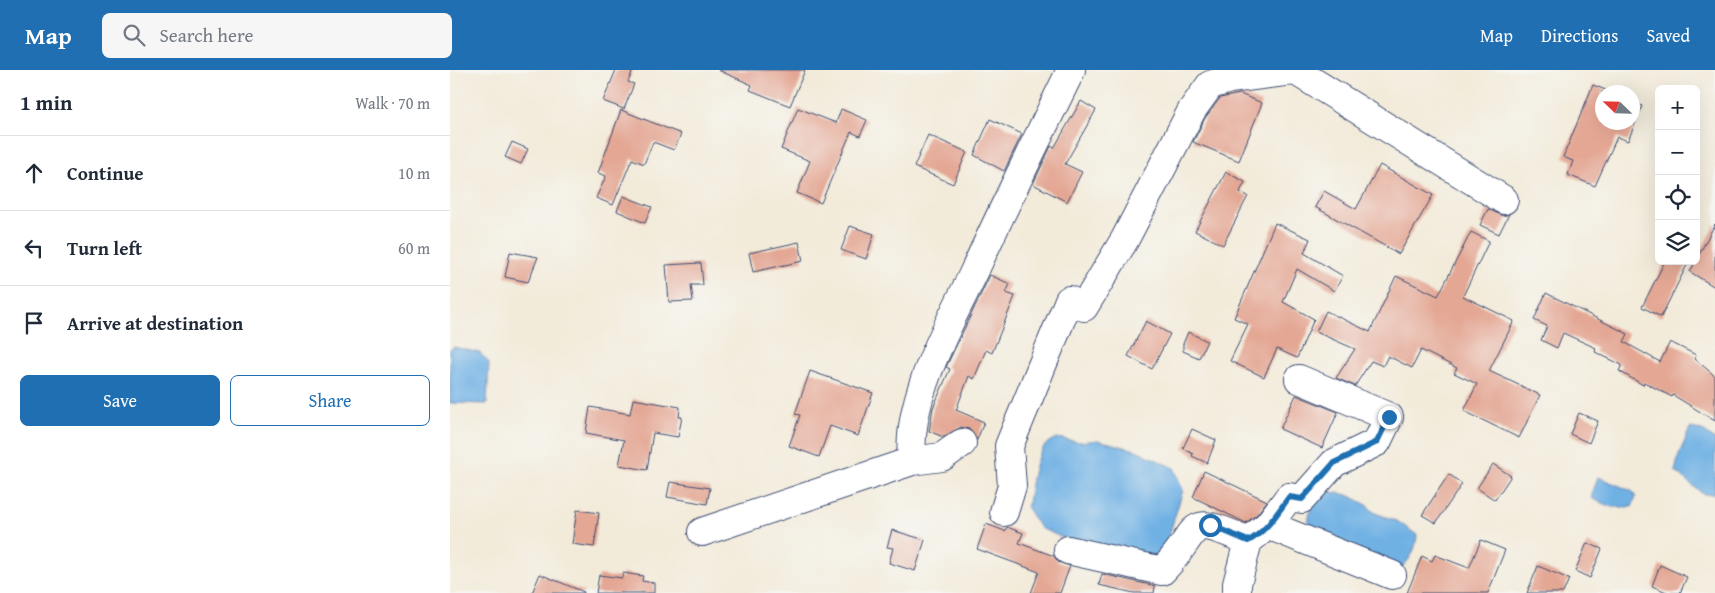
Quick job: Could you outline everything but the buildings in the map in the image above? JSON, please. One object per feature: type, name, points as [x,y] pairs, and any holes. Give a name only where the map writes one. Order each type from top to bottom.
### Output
[{"type":"street","points":[[912,461],[910,446],[923,380],[1071,70]]},
{"type":"street","points":[[1004,512],[1012,486],[1009,446],[1069,300],[1084,307],[1124,239],[1192,110],[1210,85],[1230,79],[1294,71],[1504,200]]},
{"type":"street","points":[[1238,593],[1237,584],[1258,533],[1289,497],[1302,499],[1334,463],[1377,442],[1389,417],[1299,379]]},
{"type":"street","points":[[702,532],[912,461],[942,457],[962,443]]},
{"type":"street","points":[[1068,550],[1162,571],[1178,554],[1191,532],[1200,525],[1210,525],[1258,533],[1392,575]]},
{"type":"water","points":[[454,347],[480,353],[489,363],[487,404],[450,403],[450,350]]},
{"type":"water","points":[[1690,428],[1702,430],[1715,440],[1715,494],[1703,494],[1675,471]]},
{"type":"water","points":[[1057,438],[1079,442],[1098,440],[1136,450],[1174,468],[1183,490],[1167,542],[1151,563],[1061,537],[1040,528],[1027,508],[1034,467],[1042,449],[1049,442]]},
{"type":"water","points":[[1598,477],[1632,491],[1636,497],[1632,507],[1611,507],[1591,498]]},
{"type":"water","points":[[1332,492],[1348,495],[1367,505],[1375,513],[1397,521],[1417,535],[1412,553],[1408,561],[1401,568],[1307,532],[1311,503],[1318,494]]},
{"type":"route","points":[[1210,525],[1248,541],[1253,538],[1268,525],[1289,497],[1302,499],[1334,463],[1377,442],[1389,417]]}]
